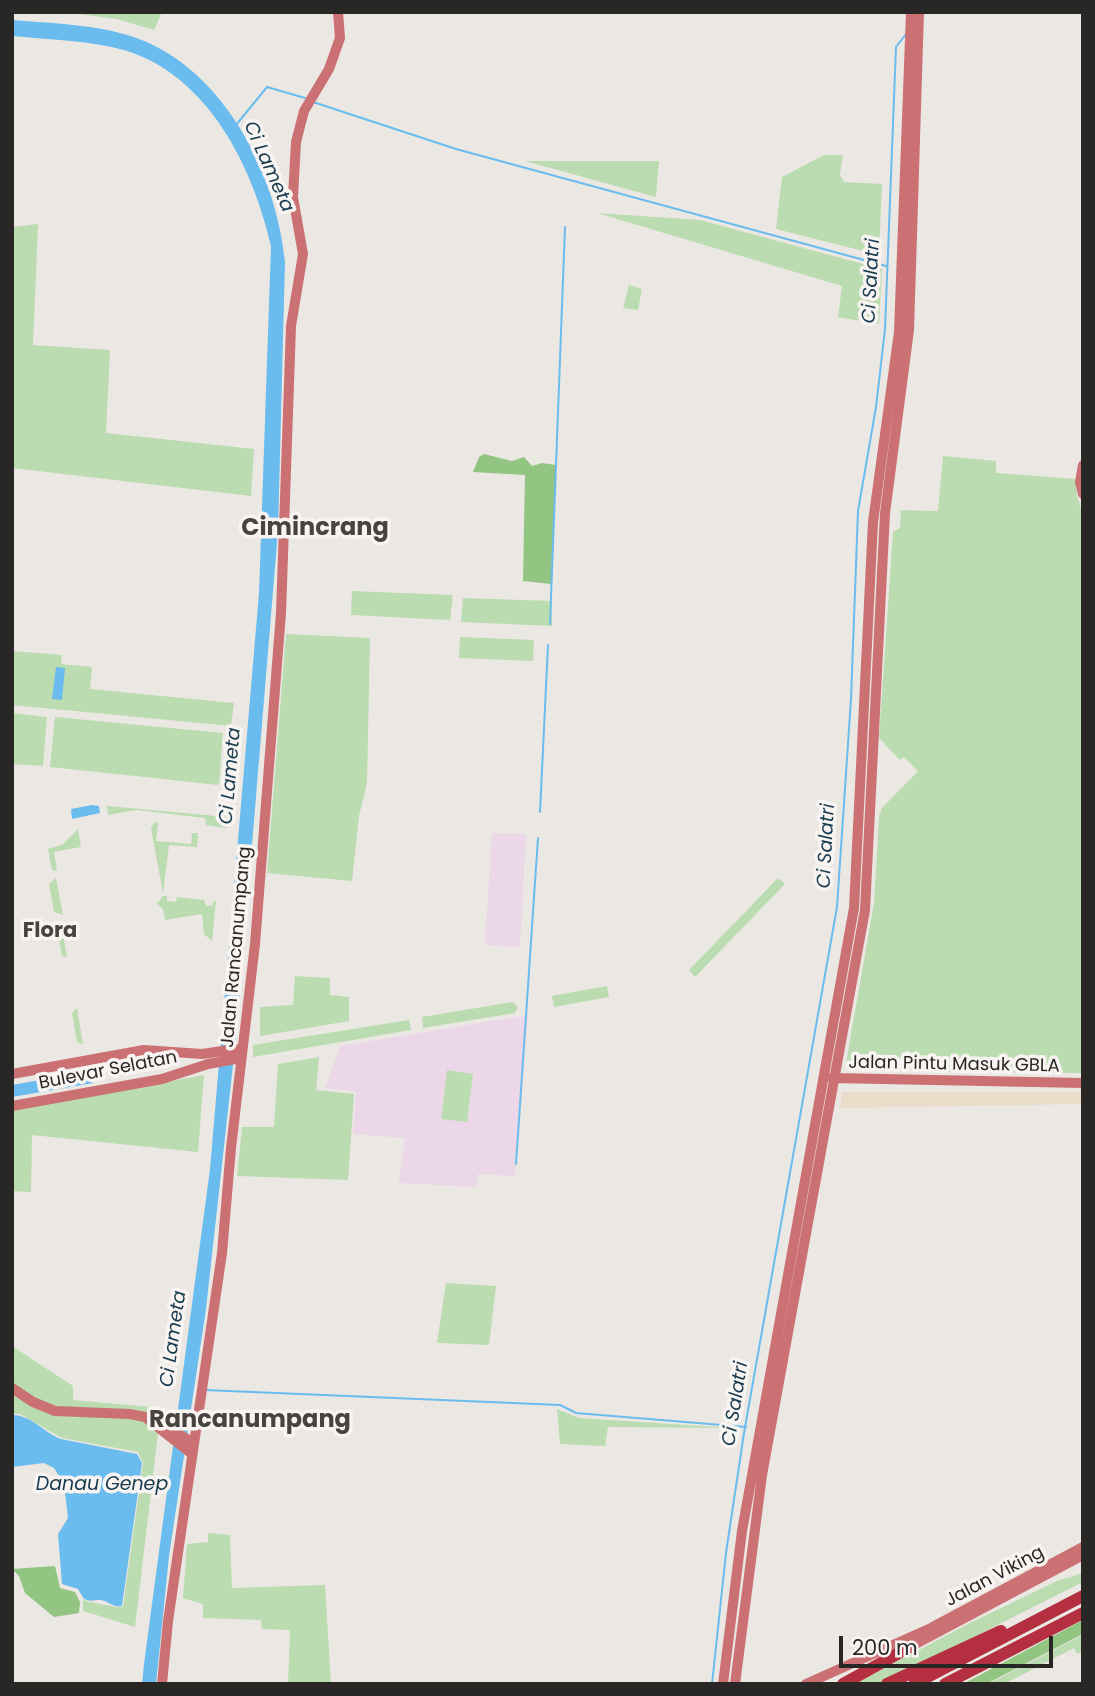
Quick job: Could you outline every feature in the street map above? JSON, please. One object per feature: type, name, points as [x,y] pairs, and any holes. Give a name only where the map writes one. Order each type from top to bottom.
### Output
[{"type":"highway","points":[[914,1684],[1083,1596]]},
{"type":"highway","points":[[945,1684],[1083,1613]]},
{"type":"highway","points":[[1047,1615],[1054,1628]]},
{"type":"highway","points":[[887,1684],[983,1637],[1047,1615]]},
{"type":"highway","points":[[843,1684],[910,1647]]},
{"type":"street","name":"Jalan Rancanumpang","points":[[162,1684],[190,1446],[200,1402],[222,1253],[230,1148],[255,944],[281,613],[291,326],[303,254],[293,197],[296,142],[308,102],[328,69],[340,38],[338,12]]},
{"type":"street","points":[[723,1684],[742,1531],[854,908],[873,522],[899,332],[913,27],[919,12]]},
{"type":"street","points":[[735,1684],[762,1475],[865,910],[885,513],[909,330],[913,27]]},
{"type":"street","points":[[1083,464],[1080,482],[1083,494]]},
{"type":"street","name":"Bulevar Selatan","points":[[12,1074],[144,1050],[210,1058]]},
{"type":"street","points":[[210,1058],[236,1054]]},
{"type":"street","name":"Bulevar Selatan","points":[[12,1107],[162,1079],[210,1058]]},
{"type":"street","name":"Jalan Pintu Masuk GBLA","points":[[824,1078],[1083,1083]]},
{"type":"street","points":[[12,1388],[33,1402],[55,1411],[145,1417],[190,1446]]},
{"type":"street","name":"Jalan Viking","points":[[806,1684],[931,1628],[1083,1547]]},
{"type":"street","name":"Jalan Viking","points":[[821,1684],[910,1647],[1083,1555]]},
{"type":"shaded area","points":[[492,833],[526,834],[520,947],[485,945]]},
{"type":"shaded area","points":[[528,1015],[515,1176],[478,1174],[476,1187],[399,1183],[405,1138],[353,1134],[356,1092],[325,1088],[340,1046]]},
{"type":"shaded area","points":[[842,1092],[1083,1092],[1083,1104],[840,1108]]},
{"type":"green space","points":[[64,12],[162,12],[154,30],[117,19]]},
{"type":"green space","points":[[824,155],[843,155],[840,175],[844,182],[882,184],[879,255],[776,229],[782,177]]},
{"type":"green space","points":[[525,161],[659,161],[656,197]]},
{"type":"green space","points":[[597,213],[700,220],[882,269],[879,324],[838,317],[842,286]]},
{"type":"green space","points":[[38,224],[33,345],[110,350],[106,433],[254,449],[251,496],[12,468],[12,227]]},
{"type":"green space","points":[[629,285],[642,289],[638,310],[623,308]]},
{"type":"green space","points":[[484,454],[512,461],[524,457],[532,466],[542,463],[556,465],[551,584],[523,581],[525,475],[473,472],[479,457]]},
{"type":"green space","points":[[943,456],[996,461],[996,473],[1076,479],[1077,496],[1083,514],[1083,1073],[933,1072],[907,1050],[888,1071],[851,1067],[846,1063],[874,903],[879,816],[882,808],[918,771],[904,757],[900,760],[879,738],[893,532],[900,528],[901,510],[938,511]]},
{"type":"green space","points":[[352,591],[453,595],[450,620],[351,615]]},
{"type":"green space","points":[[463,598],[552,601],[552,626],[461,622]]},
{"type":"green space","points":[[286,634],[370,638],[367,783],[359,816],[352,881],[267,873]]},
{"type":"green space","points":[[460,637],[534,640],[533,661],[459,658]]},
{"type":"green space","points":[[12,651],[62,655],[61,664],[92,667],[90,689],[234,703],[231,726],[12,705]]},
{"type":"green space","points":[[12,713],[47,717],[43,766],[12,764]]},
{"type":"green space","points":[[55,717],[223,733],[219,785],[50,767]]},
{"type":"green space","points":[[107,806],[227,817],[227,828],[206,825],[205,818],[136,810],[108,815]]},
{"type":"green space","points":[[155,822],[158,823],[156,841],[191,844],[192,833],[198,833],[197,847],[169,845],[163,893],[151,828]]},
{"type":"green space","points":[[78,829],[81,847],[54,852],[57,871],[52,870],[48,849],[63,844]]},
{"type":"green space","points":[[56,878],[63,915],[54,912],[49,884]]},
{"type":"green space","points":[[778,878],[785,884],[695,977],[689,970]]},
{"type":"green space","points":[[163,896],[167,896],[167,901],[176,902],[177,897],[204,900],[206,906],[213,905],[213,901],[216,901],[212,941],[204,934],[202,914],[165,920],[163,909],[157,904]]},
{"type":"green space","points":[[61,921],[67,958],[62,955],[56,926]]},
{"type":"green space","points":[[295,976],[330,978],[330,995],[349,997],[349,1021],[260,1036],[260,1007],[293,1005]]},
{"type":"green space","points":[[607,986],[609,997],[554,1007],[552,996]]},
{"type":"green space","points":[[513,1002],[518,1007],[515,1013],[423,1028],[422,1017]]},
{"type":"green space","points":[[77,1008],[83,1044],[77,1042],[72,1013]]},
{"type":"green space","points":[[409,1020],[411,1030],[253,1057],[253,1045]]},
{"type":"green space","points":[[319,1057],[316,1090],[354,1094],[348,1180],[237,1176],[242,1127],[274,1127],[278,1064]]},
{"type":"green space","points":[[447,1070],[473,1074],[467,1122],[441,1119]]},
{"type":"green space","points":[[204,1075],[198,1152],[32,1135],[31,1192],[12,1191],[12,1110]]},
{"type":"green space","points":[[446,1283],[496,1286],[489,1345],[437,1343]]},
{"type":"green space","points":[[12,1346],[73,1386],[73,1400],[161,1408],[135,1627],[83,1611],[83,1600],[123,1607],[143,1463],[138,1452],[62,1438],[20,1414],[12,1414],[12,1405],[18,1407],[12,1403]]},
{"type":"green space","points":[[557,1409],[579,1418],[733,1428],[608,1427],[605,1446],[560,1444]]},
{"type":"green space","points":[[208,1533],[230,1535],[232,1588],[325,1585],[331,1684],[288,1684],[290,1630],[262,1629],[261,1620],[203,1618],[203,1604],[183,1598],[187,1544],[208,1542]]},
{"type":"green space","points":[[55,1566],[60,1588],[75,1592],[80,1602],[79,1613],[54,1617],[25,1593],[19,1576],[12,1569]]},
{"type":"green space","points":[[1083,1573],[1083,1582],[880,1684],[855,1684],[966,1625],[1057,1581]]},
{"type":"green space","points":[[1083,1620],[1083,1634],[986,1684],[963,1684]]},
{"type":"green space","points":[[1083,1635],[1083,1651],[1077,1654],[1074,1648],[1004,1684],[988,1684]]},
{"type":"water","points":[[12,20],[82,26],[133,37],[177,60],[203,81],[225,106],[260,166],[272,198],[285,262],[278,531],[236,1038],[206,1309],[169,1556],[156,1684],[142,1684],[210,1169],[259,593],[271,246],[263,216],[239,156],[203,102],[180,80],[154,62],[124,50],[82,42],[12,36]]},
{"type":"water","points":[[56,667],[65,668],[62,700],[52,699]]},
{"type":"water","points":[[99,806],[100,813],[72,819],[71,809]]},
{"type":"water","points":[[90,1071],[93,1083],[12,1097],[12,1085]]},
{"type":"water","name":"Danau Genep","points":[[12,1415],[26,1418],[61,1439],[137,1454],[142,1463],[122,1606],[100,1600],[86,1600],[78,1589],[62,1584],[58,1534],[68,1518],[64,1484],[54,1468],[44,1463],[12,1467]]},
{"type":"waterway","name":"Ci Salatri","points":[[712,1684],[726,1553],[744,1433],[837,907],[851,699],[858,511],[876,407],[885,329],[896,47],[906,34]]},
{"type":"waterway","name":"Ci Lameta","points":[[236,125],[267,87],[305,98]]},
{"type":"waterway","points":[[313,102],[456,149],[886,266]]},
{"type":"waterway","points":[[550,624],[565,227]]},
{"type":"waterway","points":[[540,812],[548,645]]},
{"type":"waterway","points":[[516,1164],[538,838]]},
{"type":"waterway","points":[[205,1390],[560,1405],[576,1413],[746,1427]]},
{"type":"district","name":"Cimincrang","points":[[315,529]]},
{"type":"district","name":"Flora","points":[[50,932]]},
{"type":"district","name":"Rancanumpang","points":[[250,1421]]}]
